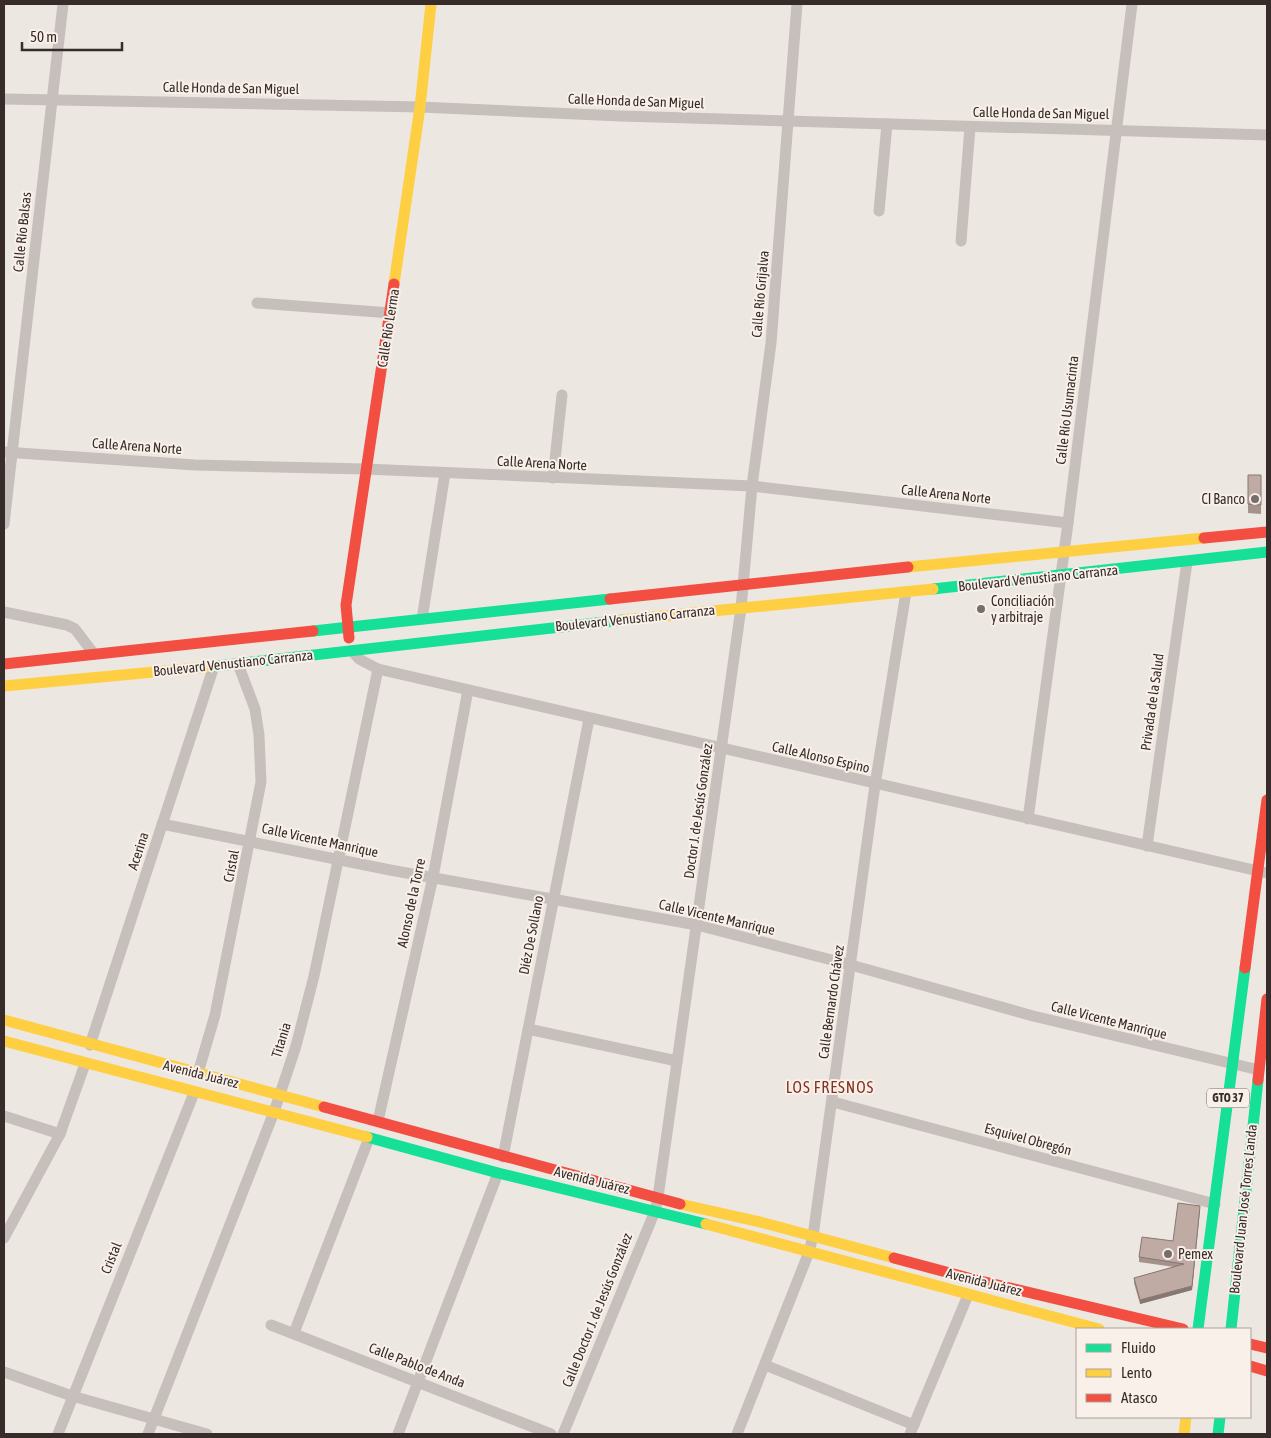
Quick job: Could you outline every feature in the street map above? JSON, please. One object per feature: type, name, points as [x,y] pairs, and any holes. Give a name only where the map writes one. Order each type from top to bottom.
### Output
[{"type":"main road","name":"Calle Río Lerma","points":[[352,651],[346,605],[365,469],[391,313],[420,107],[431,4]]},
{"type":"main road","name":"Boulevard Venustiano Carranza","points":[[4,664],[1064,550],[1267,532]]},
{"type":"main road","name":"Boulevard Venustiano Carranza","points":[[4,686],[238,664],[1267,552]]},
{"type":"main road","name":"Boulevard Juan José Torres Landa","points":[[1198,1328],[1232,1065],[1263,872],[1267,800]]},
{"type":"main road","name":"Boulevard Juan José Torres Landa","points":[[1231,1328],[1267,999]]},
{"type":"main road","name":"Avenida Juárez","points":[[4,1020],[90,1045],[378,1120],[503,1157],[813,1236],[972,1280],[1179,1328]]},
{"type":"main road","name":"Avenida Juárez","points":[[4,1041],[498,1173],[654,1211],[1095,1328]]},
{"type":"main road","points":[[1251,1344],[1267,1348]]},
{"type":"main road","points":[[1251,1366],[1267,1371]]},
{"type":"main road","points":[[1184,1434],[1186,1418]]},
{"type":"main road","points":[[1218,1434],[1220,1418]]},
{"type":"street","name":"Calle Río Balsas","points":[[4,524],[8,453],[63,4]]},
{"type":"street","name":"Calle Río Grijalva","points":[[743,586],[752,486],[771,343],[797,4]]},
{"type":"street","name":"Calle Río Usumacinta","points":[[1028,819],[1068,522],[1118,130],[1132,4]]},
{"type":"street","name":"Calle Honda de San Miguel","points":[[4,99],[420,107],[603,116],[1267,135]]},
{"type":"street","points":[[879,211],[887,124]]},
{"type":"street","points":[[961,241],[970,127]]},
{"type":"street","points":[[257,303],[391,313]]},
{"type":"street","points":[[553,478],[562,395]]},
{"type":"street","name":"Calle Arena Norte","points":[[8,453],[195,465],[365,469],[752,486],[1068,522]]},
{"type":"street","points":[[422,619],[444,473]]},
{"type":"street","name":"Privada de la Salud","points":[[1147,846],[1187,562]]},
{"type":"street","name":"Doctor J. de Jesús González","points":[[658,1197],[722,749],[743,586]]},
{"type":"street","name":"Calle Bernardo Chávez","points":[[738,1434],[809,1252],[813,1236],[833,1102],[875,785],[906,592]]},
{"type":"street","points":[[4,612],[67,624],[75,629],[94,654]]},
{"type":"street","points":[[352,651],[359,659],[378,670]]},
{"type":"street","name":"Cristal","points":[[198,1073],[216,1014],[261,782],[261,758],[254,710],[238,664]]},
{"type":"street","name":"Acerina","points":[[90,1045],[214,666]]},
{"type":"street","name":"Calle Alonso Espino","points":[[378,670],[875,785],[1263,872]]},
{"type":"street","name":"Titania","points":[[148,1434],[274,1112],[305,1013],[378,670]]},
{"type":"street","name":"Alonso de la Torre","points":[[378,1120],[433,877],[468,690]]},
{"type":"street","name":"Diéz De Sollano","points":[[503,1157],[589,719]]},
{"type":"street","name":"Calle Vicente Manrique","points":[[162,824],[433,877],[697,925],[851,965],[1023,1014],[1259,1070]]},
{"type":"street","points":[[528,1029],[677,1061]]},
{"type":"street","points":[[4,1238],[60,1134],[85,1064]]},
{"type":"street","name":"Cristal","points":[[58,1434],[194,1093]]},
{"type":"street","name":"Esquivel Obregón","points":[[833,1102],[1215,1204]]},
{"type":"street","points":[[4,1116],[60,1134]]},
{"type":"street","points":[[294,1333],[370,1138]]},
{"type":"street","points":[[398,1434],[498,1173]]},
{"type":"street","name":"Calle Doctor J. de Jesús González","points":[[563,1434],[658,1197]]},
{"type":"street","points":[[765,1365],[912,1430],[968,1295]]},
{"type":"street","name":"Calle Pablo de Anda","points":[[271,1325],[552,1434]]},
{"type":"street","points":[[4,1372],[72,1396],[207,1434]]},
{"type":"building","name":"CI Banco","points":[[1248,475],[1261,475],[1261,505],[1248,504]]},
{"type":"building","name":"Pemex","points":[[1178,1203],[1200,1206],[1192,1286],[1140,1300],[1134,1278],[1184,1264],[1139,1257],[1142,1237],[1173,1241]]},
{"type":"traffic: fast","points":[[933,589],[1267,552]]},
{"type":"traffic: fast","points":[[313,631],[610,599]]},
{"type":"traffic: fast","points":[[208,667],[623,620]]},
{"type":"traffic: fast","points":[[1198,1328],[1245,968]]},
{"type":"traffic: fast","points":[[1231,1328],[1258,1080]]},
{"type":"traffic: fast","points":[[367,1137],[498,1173],[706,1224]]},
{"type":"traffic: fast","points":[[1218,1434],[1220,1418]]},
{"type":"traffic: slow","points":[[394,284],[420,107],[431,4]]},
{"type":"traffic: slow","points":[[908,567],[1204,538]]},
{"type":"traffic: slow","points":[[623,620],[933,589]]},
{"type":"traffic: slow","points":[[4,686],[208,667]]},
{"type":"traffic: slow","points":[[4,1020],[324,1107]]},
{"type":"traffic: slow","points":[[4,1041],[367,1137]]},
{"type":"traffic: slow","points":[[680,1204],[764,1223],[894,1258]]},
{"type":"traffic: slow","points":[[706,1224],[1095,1328]]},
{"type":"traffic: slow","points":[[1184,1434],[1186,1418]]},
{"type":"traffic: jam","points":[[349,638],[346,605],[394,284]]},
{"type":"traffic: jam","points":[[1204,538],[1267,532]]},
{"type":"traffic: jam","points":[[610,599],[908,567]]},
{"type":"traffic: jam","points":[[4,664],[313,631]]},
{"type":"traffic: jam","points":[[1245,968],[1267,800]]},
{"type":"traffic: jam","points":[[1258,1080],[1267,999]]},
{"type":"traffic: jam","points":[[324,1107],[680,1204]]},
{"type":"traffic: jam","points":[[894,1258],[972,1279],[1179,1328]]},
{"type":"traffic: jam","points":[[1251,1344],[1267,1348]]},
{"type":"traffic: jam","points":[[1251,1366],[1267,1371]]},
{"type":"place","name":"CI Banco","points":[[1255,499]]},
{"type":"place","name":"Conciliación y arbitraje","points":[[981,609]]},
{"type":"place","name":"Pemex","points":[[1168,1254]]},
{"type":"district","name":"LOS FRESNOS","points":[[830,1087]]}]
